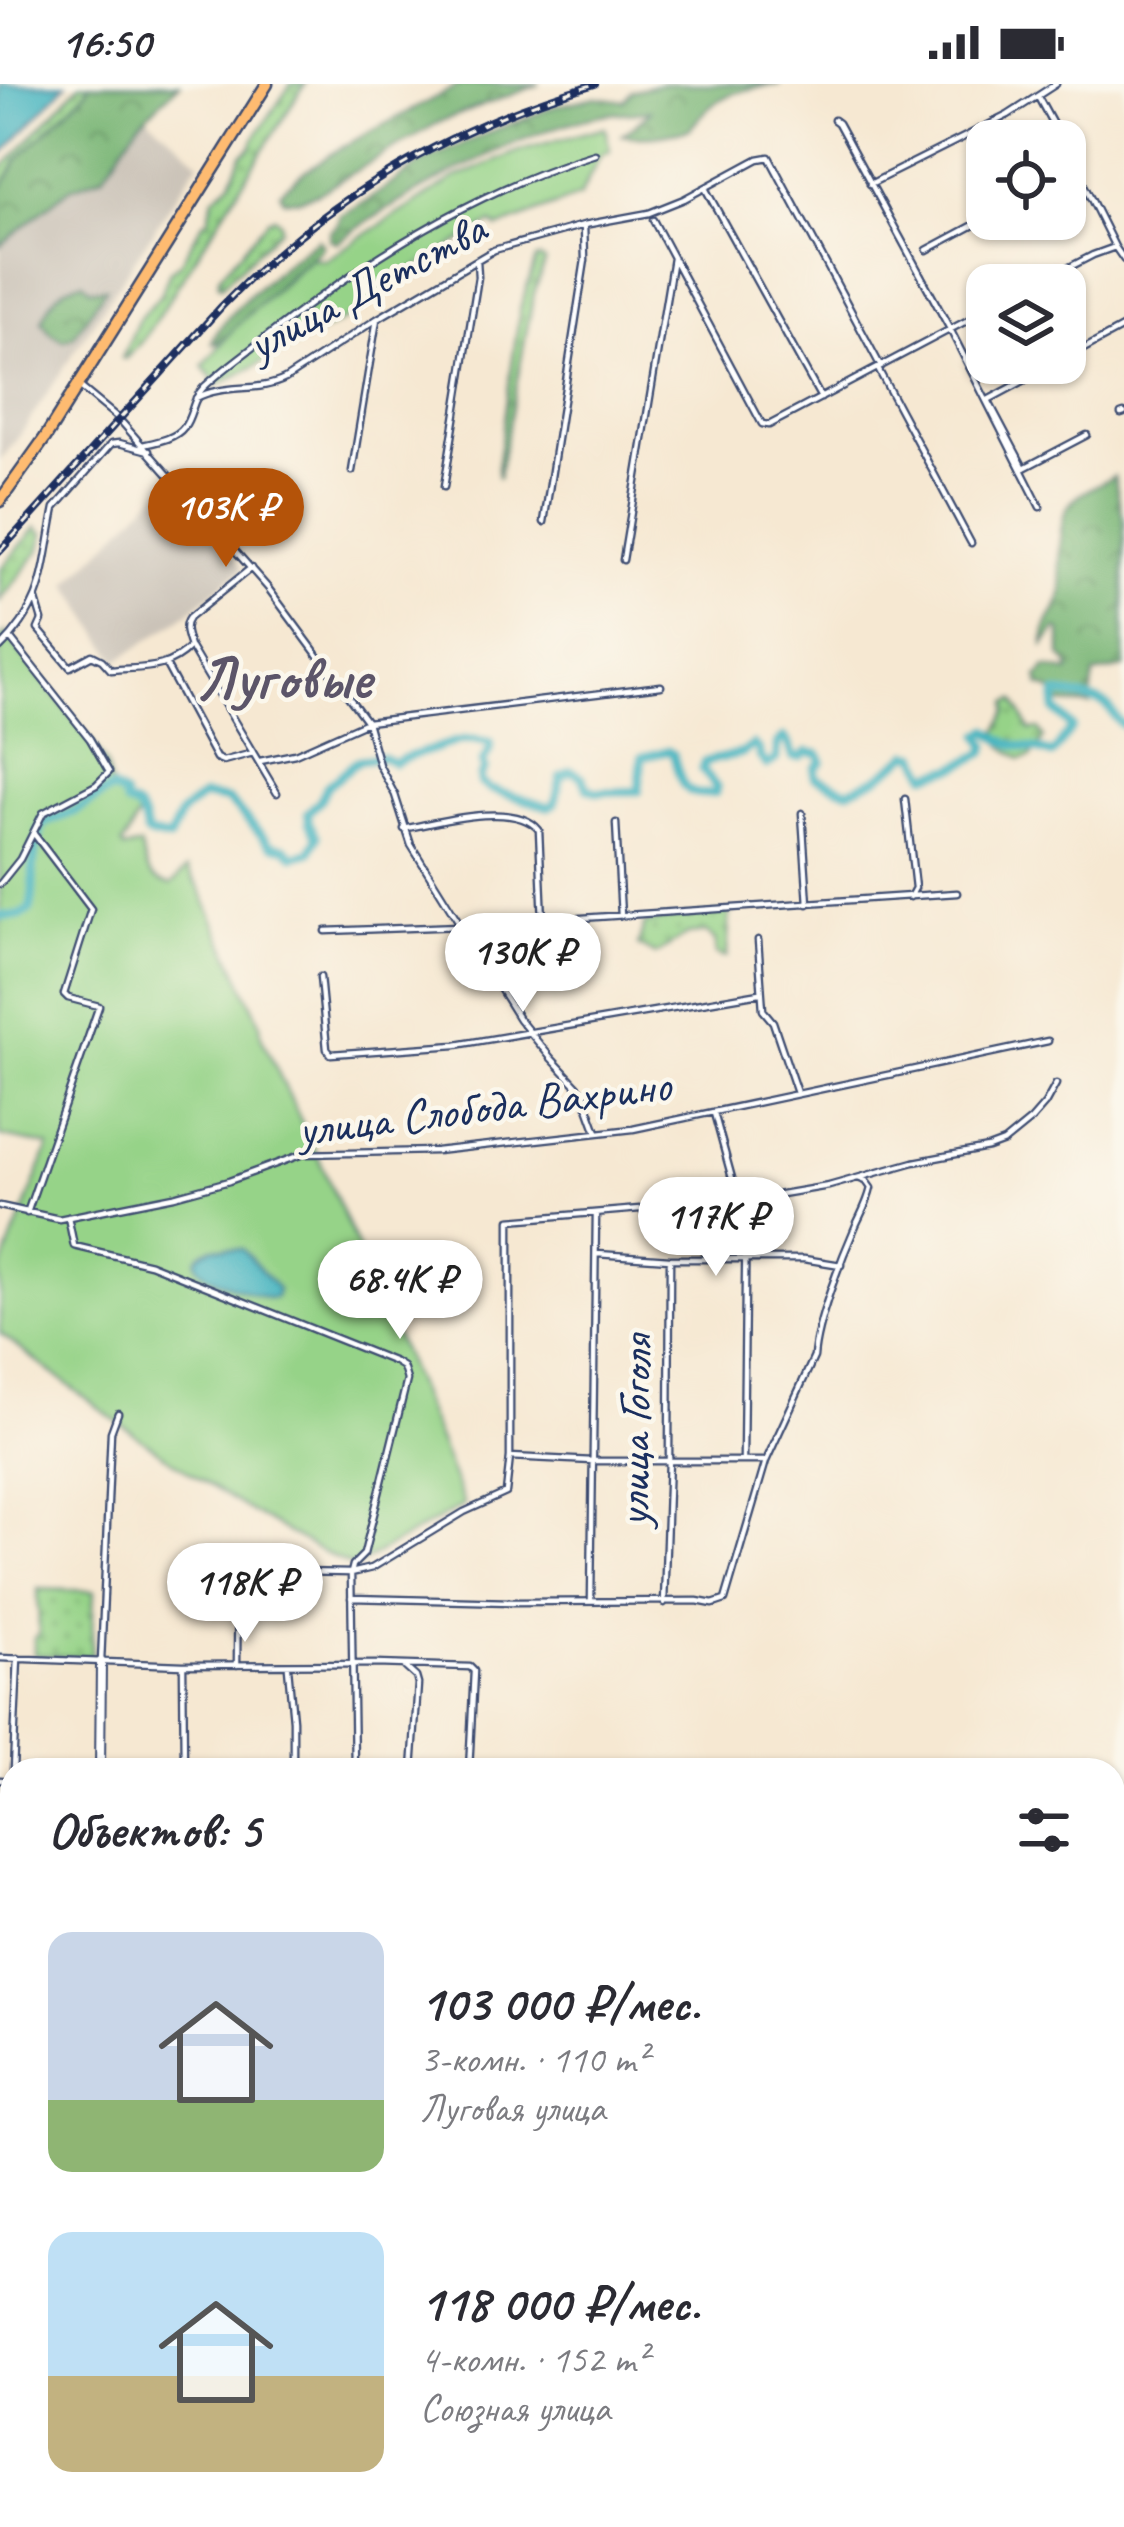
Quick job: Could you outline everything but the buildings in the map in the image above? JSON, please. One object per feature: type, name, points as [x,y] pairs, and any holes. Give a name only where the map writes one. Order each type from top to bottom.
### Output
[{"type":"main road","points":[[0,501],[267,84]]},
{"type":"street","points":[[870,184],[1055,84]]},
{"type":"street","points":[[1038,97],[1050,120]]},
{"type":"street","points":[[834,121],[950,329],[1040,507]]},
{"type":"street","points":[[142,445],[182,429],[204,387],[338,284],[409,238],[500,189],[596,154]]},
{"type":"street","name":"улица Детства","points":[[196,398],[223,388],[271,386],[494,250],[649,213],[769,157],[880,368]]},
{"type":"street","points":[[705,187],[821,398]]},
{"type":"street","points":[[1086,188],[1124,260]]},
{"type":"street","points":[[653,220],[762,424],[769,425],[966,321]]},
{"type":"street","points":[[544,522],[585,260],[584,225]]},
{"type":"street","points":[[927,250],[966,229]]},
{"type":"street","points":[[1076,264],[1115,247]]},
{"type":"street","points":[[622,560],[673,258]]},
{"type":"street","points":[[444,487],[477,260]]},
{"type":"street","points":[[352,471],[377,320]]},
{"type":"street","points":[[1086,347],[1124,327]]},
{"type":"street","points":[[880,368],[971,543]]},
{"type":"street","points":[[1018,384],[988,400],[1024,468],[1087,435]]},
{"type":"street","points":[[78,385],[118,417],[268,587],[367,722],[404,829],[531,1034],[582,1091],[597,1132]]},
{"type":"street","points":[[0,648],[36,600],[55,508],[62,497],[111,444],[149,451]]},
{"type":"street","points":[[251,568],[185,623],[190,646],[277,793]]},
{"type":"street","points":[[36,600],[42,620],[38,628],[70,667],[92,655],[111,670],[166,665],[190,646]]},
{"type":"street","points":[[0,884],[14,869],[43,813],[96,785],[109,772],[90,739],[10,638]]},
{"type":"street","points":[[166,665],[216,758],[253,753]]},
{"type":"street","points":[[260,761],[295,754],[367,722],[661,686]]},
{"type":"street","points":[[905,799],[915,888],[910,897]]},
{"type":"street","points":[[802,814],[808,904]]},
{"type":"street","points":[[404,829],[470,816],[530,820],[539,830],[543,921]]},
{"type":"street","points":[[616,823],[621,916]]},
{"type":"street","points":[[27,1213],[99,1006],[64,994],[91,909],[34,834]]},
{"type":"street","points":[[326,931],[957,893]]},
{"type":"street","points":[[758,940],[763,1010],[773,1022],[797,1093]]},
{"type":"street","points":[[320,977],[331,1054],[456,1045],[760,993]]},
{"type":"street","name":"улица Слобода Вахрино","points":[[0,1206],[48,1218],[68,1217],[218,1184],[303,1154],[436,1151],[633,1129],[1048,1041]]},
{"type":"street","points":[[237,1665],[238,1571],[351,1573],[372,1568],[446,1522],[506,1493],[510,1220],[742,1200],[1004,1142],[1031,1120],[1056,1084]]},
{"type":"street","points":[[714,1112],[742,1200],[746,1258],[743,1459]]},
{"type":"street","points":[[351,1598],[713,1604],[725,1600],[766,1461],[814,1357],[841,1265],[868,1202],[871,1188],[858,1178]]},
{"type":"street","points":[[591,1601],[596,1213]]},
{"type":"street","points":[[68,1217],[74,1246],[150,1264],[403,1367],[407,1381],[375,1512],[364,1554],[351,1573],[354,1758]]},
{"type":"street","points":[[597,1254],[804,1259],[841,1265]]},
{"type":"street","name":"улица Гоголя","points":[[664,1603],[670,1259]]},
{"type":"street","points":[[100,1758],[111,1432],[118,1413]]},
{"type":"street","points":[[510,1457],[766,1461]]},
{"type":"street","points":[[0,1658],[184,1665],[462,1666],[474,1671],[470,1758]]},
{"type":"street","points":[[14,1758],[18,1658]]},
{"type":"street","points":[[184,1665],[184,1758]]},
{"type":"street","points":[[402,1665],[418,1684],[413,1758]]},
{"type":"street","points":[[288,1666],[293,1758]]},
{"type":"shaded area","points":[[110,84],[199,161],[0,461],[0,182]]},
{"type":"shaded area","points":[[169,481],[243,568],[180,619],[117,661],[68,584]]},
{"type":"green space","points":[[80,84],[90,84],[18,159],[0,189],[0,171]]},
{"type":"green space","points":[[90,84],[179,84],[139,123],[103,176],[70,188],[0,246],[0,189],[18,159]]},
{"type":"green space","points":[[291,84],[305,84],[142,342],[122,358],[139,319],[161,294],[170,271],[208,220],[214,197],[231,181],[242,155]]},
{"type":"green space","points":[[461,84],[540,84],[441,121],[318,193],[284,200],[280,192],[304,172]]},
{"type":"green space","points":[[660,84],[781,84],[730,95],[710,107],[690,129],[673,133],[622,135],[652,110],[564,125],[462,168],[337,242],[329,239],[340,215],[422,162],[556,106],[596,97],[625,101],[632,91]]},
{"type":"green space","points":[[605,127],[610,150],[600,155],[580,196],[498,228],[492,223],[381,288],[383,296],[348,318],[218,385],[203,366],[237,325],[311,258],[325,260],[455,178],[521,150]]},
{"type":"green space","points":[[275,217],[281,228],[218,285],[219,277]]},
{"type":"green space","points":[[318,239],[323,245],[320,250],[223,340],[212,343],[242,303]]},
{"type":"green space","points":[[540,258],[545,262],[534,293],[498,479],[520,309]]},
{"type":"green space","points":[[83,282],[90,289],[106,288],[74,336],[64,341],[42,321],[57,295]]},
{"type":"green space","points":[[1114,476],[1124,523],[1124,668],[1094,674],[1090,705],[1059,703],[1059,694],[1040,686],[1038,677],[1046,668],[1069,672],[1061,656],[1061,631],[1056,629],[1045,645],[1046,628],[1062,593],[1063,521],[1076,498]]},
{"type":"green space","points":[[37,527],[44,534],[39,551],[0,601],[0,569]]},
{"type":"green space","points":[[5,633],[90,739],[106,764],[112,789],[141,812],[122,844],[124,849],[140,846],[146,867],[157,881],[171,885],[187,869],[200,889],[406,1360],[464,1505],[353,1567],[215,1489],[0,1333],[0,1273],[49,1146],[0,1136],[0,638]]},
{"type":"green space","points":[[1015,700],[1030,730],[1039,729],[1044,738],[1031,757],[1021,759],[995,736],[1008,703]]},
{"type":"green space","points":[[730,912],[727,957],[716,954],[715,941],[706,932],[688,934],[655,955],[638,945],[644,925]]},
{"type":"green space","points":[[38,1589],[94,1591],[91,1657],[34,1655],[34,1638],[39,1634]]},
{"type":"water","points":[[0,84],[66,84],[0,157]]},
{"type":"water","points":[[214,1247],[242,1249],[278,1289],[275,1298],[228,1285],[202,1271],[196,1263],[200,1255]]},
{"type":"waterway","points":[[40,836],[45,823],[112,789],[139,811],[147,834],[169,839],[182,812],[203,796],[228,800],[271,845],[294,856],[310,852],[317,837],[308,813],[327,786],[359,760],[382,757],[394,763],[466,740],[490,742],[481,783],[549,807],[555,803],[561,777],[571,771],[597,792],[639,791],[642,757],[668,751],[688,790],[715,793],[717,788],[702,769],[704,762],[743,753],[753,745],[767,765],[776,759],[777,744],[784,738],[793,757],[819,754],[822,761],[815,768],[815,777],[848,791],[879,777],[909,754],[918,755],[927,775],[954,768],[984,753],[987,746],[981,735],[988,730],[1012,744],[1052,754],[1072,727],[1055,710],[1056,694],[1105,704],[1124,726]]},
{"type":"waterway","points":[[0,916],[20,916],[30,909],[38,842]]},
{"type":"railway","points":[[0,551],[222,306],[304,232],[441,144],[595,84]]},
{"type":"district","name":"Луговые","points":[[283,678]]}]
